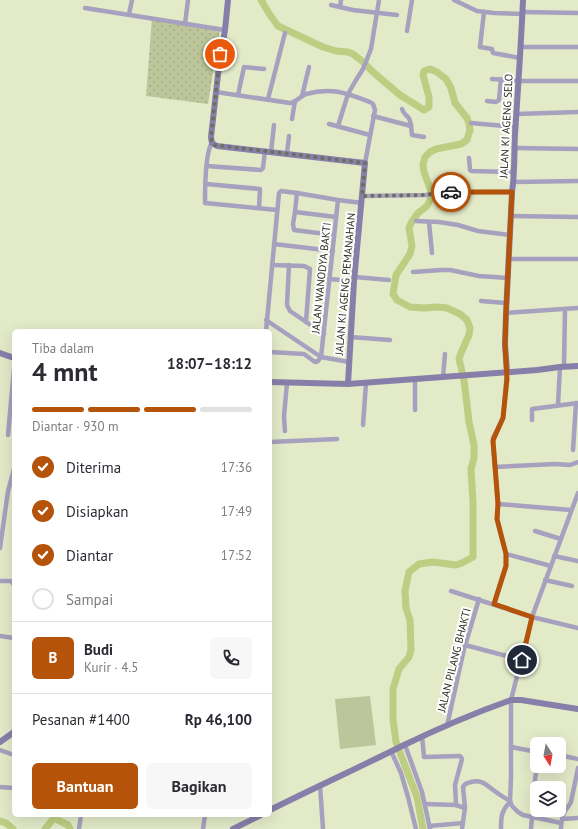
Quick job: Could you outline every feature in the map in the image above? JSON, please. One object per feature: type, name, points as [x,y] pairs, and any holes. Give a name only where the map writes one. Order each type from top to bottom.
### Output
[{"type":"street","points":[[129,14],[132,0]]},
{"type":"street","points":[[185,24],[188,0]]},
{"type":"street","points":[[228,0],[216,92],[211,137],[212,143],[209,148],[205,203],[277,210]]},
{"type":"street","points":[[340,7],[341,0]]},
{"type":"street","points":[[338,126],[348,94],[363,69],[372,49],[379,0]]},
{"type":"street","points":[[407,31],[412,0]]},
{"type":"street","points":[[455,0],[472,9],[484,12],[578,13]]},
{"type":"street","name":"JALAN KI AGENG SELO","points":[[507,372],[505,344],[506,303],[523,0]]},
{"type":"street","points":[[331,5],[397,15]]},
{"type":"street","points":[[86,8],[225,30]]},
{"type":"street","points":[[484,12],[480,47],[492,49],[492,53],[520,58]]},
{"type":"street","points":[[268,99],[285,33]]},
{"type":"street","points":[[521,48],[578,47]]},
{"type":"street","points":[[238,95],[244,67],[264,69]]},
{"type":"street","points":[[302,96],[309,67]]},
{"type":"street","points":[[492,79],[519,81],[578,81]]},
{"type":"street","points":[[487,101],[496,102],[499,100],[501,79]]},
{"type":"street","points":[[212,143],[217,146],[365,163],[375,110],[373,104],[370,102],[340,92],[327,91],[302,96],[295,102],[292,119]]},
{"type":"street","points":[[216,92],[295,102]]},
{"type":"street","points":[[399,122],[403,111],[408,118],[412,135],[424,137]]},
{"type":"street","points":[[516,114],[578,112]]},
{"type":"street","points":[[373,116],[411,126]]},
{"type":"street","points":[[471,123],[516,126]]},
{"type":"street","points":[[329,124],[370,135]]},
{"type":"street","points":[[207,166],[261,170],[268,151],[274,125]]},
{"type":"street","points":[[287,153],[289,136]]},
{"type":"street","points":[[515,148],[578,149]]},
{"type":"street","points":[[469,158],[470,170],[514,172]]},
{"type":"street","name":"JALAN KI AGENG PEMANAHAN","points":[[348,384],[354,279],[365,163]]},
{"type":"street","points":[[513,182],[578,181]]},
{"type":"street","points":[[206,184],[259,188],[258,208]]},
{"type":"street","points":[[266,329],[279,193],[281,191],[362,203]]},
{"type":"street","points":[[362,196],[512,192]]},
{"type":"street","points":[[297,193],[293,226],[294,229],[334,236]]},
{"type":"street","name":"JALAN WANODYA BAKTI","points":[[321,357],[338,200]]},
{"type":"street","points":[[295,212],[336,218]]},
{"type":"street","points":[[511,216],[578,217]]},
{"type":"street","points":[[416,221],[458,225],[482,232],[510,235]]},
{"type":"street","points":[[430,222],[432,253]]},
{"type":"street","points":[[274,244],[333,251]]},
{"type":"street","points":[[508,259],[578,259]]},
{"type":"street","points":[[272,265],[289,265],[309,268],[306,322]]},
{"type":"street","points":[[289,265],[288,307],[290,311],[324,334]]},
{"type":"street","points":[[413,272],[441,270],[479,276],[508,278]]},
{"type":"street","points":[[330,279],[389,280]]},
{"type":"street","points":[[481,301],[506,303]]},
{"type":"street","points":[[506,313],[578,308]]},
{"type":"street","points":[[558,405],[566,330],[565,309]]},
{"type":"street","points":[[266,320],[321,357],[349,362]]},
{"type":"street","points":[[350,337],[390,340]]},
{"type":"street","points":[[272,352],[304,354],[315,362],[321,357]]},
{"type":"street","points":[[0,353],[12,357]]},
{"type":"street","points":[[443,377],[445,354]]},
{"type":"street","points":[[272,382],[348,384],[578,366]]},
{"type":"street","points":[[494,604],[506,566],[506,554],[498,524],[498,504],[493,441],[503,418],[507,372]]},
{"type":"street","points":[[415,379],[415,410]]},
{"type":"street","points":[[285,431],[284,416],[287,383]]},
{"type":"street","points":[[363,425],[366,383]]},
{"type":"street","points":[[8,435],[12,391]]},
{"type":"street","points":[[532,420],[532,409],[577,403],[573,450]]},
{"type":"street","points":[[272,442],[337,438]]},
{"type":"street","points":[[495,467],[554,464],[570,465],[578,462]]},
{"type":"street","points":[[0,548],[8,491],[12,476]]},
{"type":"street","points":[[578,493],[532,617],[513,700],[510,801],[512,806],[518,812],[532,818],[562,820],[578,818]]},
{"type":"street","points":[[498,504],[571,510]]},
{"type":"street","points":[[535,531],[561,539]]},
{"type":"street","points":[[506,554],[551,566]]},
{"type":"street","points":[[554,556],[578,561]]},
{"type":"street","points":[[546,580],[572,586]]},
{"type":"street","points":[[0,581],[11,581],[12,582]]},
{"type":"street","points":[[451,591],[532,617],[578,628]]},
{"type":"street","name":"JALAN PILANG BHAKTI","points":[[447,726],[465,645],[479,599]]},
{"type":"street","points":[[0,636],[12,638]]},
{"type":"street","points":[[465,645],[522,660]]},
{"type":"street","points":[[272,809],[422,736],[513,700],[578,709]]},
{"type":"street","points":[[0,742],[12,733]]},
{"type":"street","points":[[422,736],[424,757],[460,756],[462,759],[455,785],[456,805]]},
{"type":"street","points":[[404,745],[418,778],[430,827],[463,823]]},
{"type":"street","points":[[511,748],[530,751]]},
{"type":"street","points":[[0,750],[12,754]]},
{"type":"street","points":[[393,750],[402,773],[416,829]]},
{"type":"street","points":[[566,756],[578,759]]},
{"type":"street","points":[[561,829],[565,810],[571,802],[578,768]]},
{"type":"street","points":[[462,829],[465,808],[463,789],[466,783],[475,781],[483,782],[510,801]]},
{"type":"street","points":[[320,785],[323,829]]},
{"type":"street","points":[[0,786],[12,788]]},
{"type":"street","points":[[501,829],[501,818],[503,811],[510,801]]},
{"type":"street","points":[[424,804],[456,805],[465,808]]},
{"type":"street","points":[[79,829],[81,817]]},
{"type":"street","points":[[203,829],[204,817]]},
{"type":"street","points":[[233,829],[257,817]]},
{"type":"street","points":[[531,829],[532,818]]},
{"type":"green space","points":[[152,18],[220,30],[208,104],[146,96]]},
{"type":"green space","points":[[370,696],[376,745],[340,749],[335,699]]},
{"type":"waterway","points":[[261,0],[278,26],[323,47],[353,54],[400,95],[424,110],[429,107],[429,97],[423,75],[424,71],[430,69],[437,72],[446,79],[451,88],[455,103],[467,118],[469,124],[470,130],[467,140],[461,144],[436,149],[425,157],[423,164],[424,172],[431,191],[430,200],[427,206],[418,213],[409,228],[412,246],[410,254],[396,275],[393,294],[397,300],[410,307],[447,308],[460,314],[467,320],[470,328],[469,335],[459,359],[464,380],[469,422],[474,445],[474,458],[471,469],[473,502],[473,557],[456,565],[433,562],[419,564],[409,572],[405,591],[406,608],[410,620],[411,650],[409,657],[399,669],[393,689],[393,719],[396,742],[417,797],[423,829]]},
{"type":"waterway","points":[[45,829],[54,818],[68,825],[70,829]]},
{"type":"waterway","points":[[0,821],[6,823],[13,829]]},
{"type":"way so far","points":[[220,54],[211,137],[214,145],[365,163],[362,196],[426,195],[451,192]]},
{"type":"route","points":[[451,192],[512,192],[505,344],[507,379],[503,418],[493,441],[498,504],[497,519],[506,554],[506,566],[494,604],[532,617],[522,660]]}]
